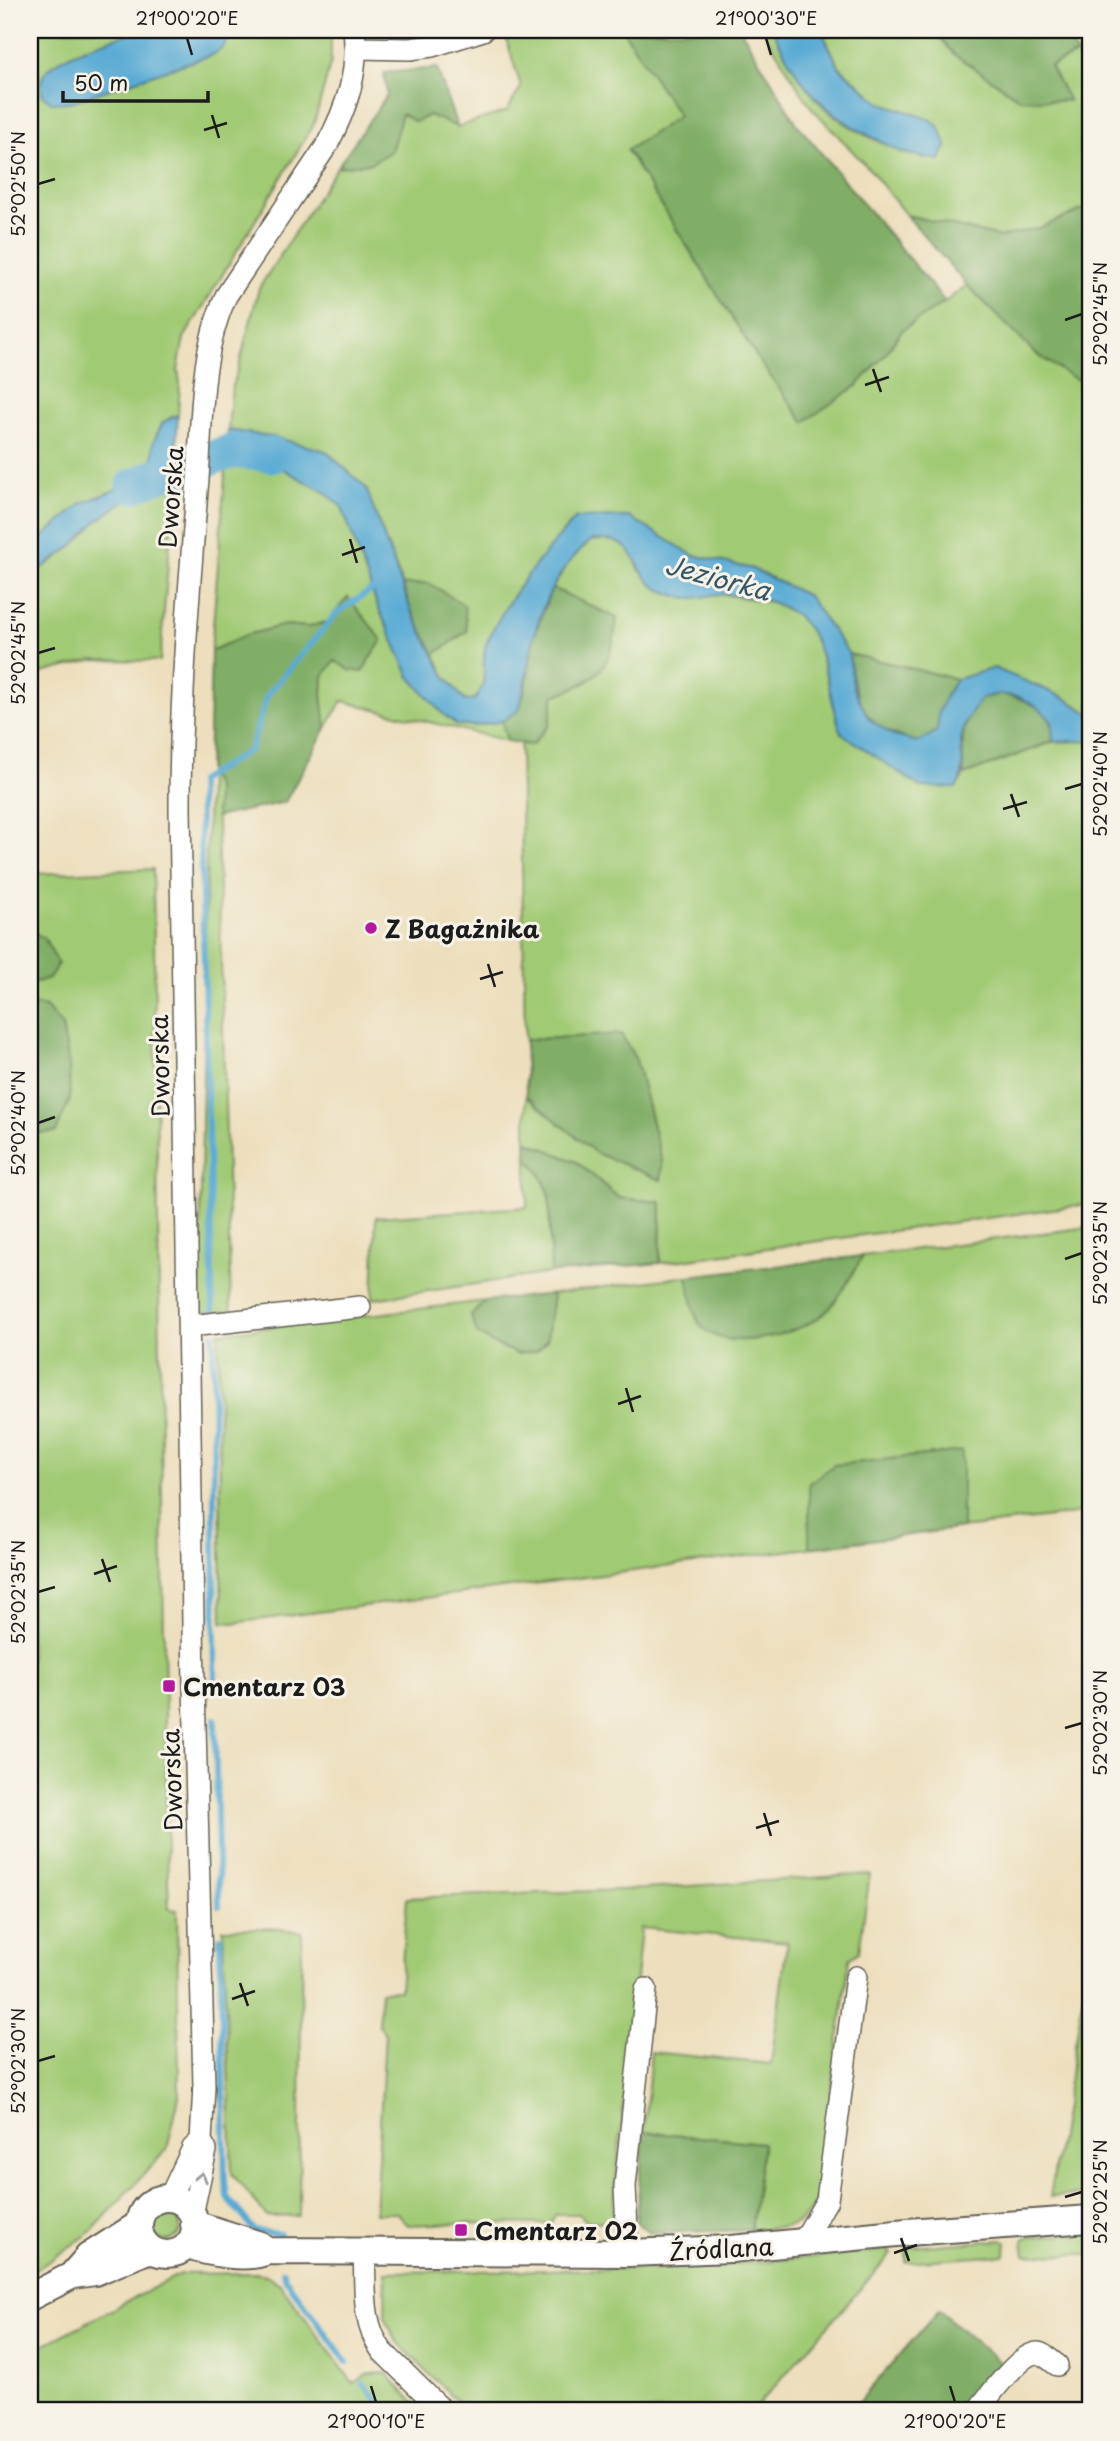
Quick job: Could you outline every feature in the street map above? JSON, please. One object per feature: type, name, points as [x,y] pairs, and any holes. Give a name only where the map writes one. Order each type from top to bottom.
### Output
[{"type":"main road","points":[[169,2199],[185,2206],[191,2228],[174,2253],[165,2255],[150,2249],[142,2240],[138,2225],[148,2206],[156,2201],[169,2199]]},
{"type":"main road","name":"Źródlana","points":[[191,2228],[221,2254],[254,2255],[267,2251],[628,2253],[731,2249],[1090,2219]]},
{"type":"main road","points":[[73,2275],[88,2257],[138,2225]]},
{"type":"main road","points":[[30,2297],[73,2275],[94,2272],[150,2249]]},
{"type":"street","points":[[355,39],[410,49],[432,46],[483,30]]},
{"type":"street","name":"Dworska","points":[[191,2228],[206,2150],[201,2141],[203,2073],[194,1685],[180,766],[180,725],[193,541],[210,341],[221,306],[336,128],[349,98],[355,72],[355,39]]},
{"type":"street","points":[[190,1326],[360,1307]]},
{"type":"street","points":[[803,2242],[827,2200],[856,1977]]},
{"type":"street","points":[[628,2253],[625,2186],[646,1989]]},
{"type":"street","points":[[169,2199],[193,2148],[201,2141]]},
{"type":"street","points":[[364,2253],[367,2314],[374,2341],[443,2411]]},
{"type":"street","points":[[977,2411],[1019,2361],[1028,2355],[1044,2355],[1057,2365]]},
{"type":"green space","points":[[30,30],[331,30],[331,61],[314,124],[184,338],[178,370],[178,415],[171,417],[161,426],[154,445],[153,458],[137,477],[82,503],[30,548]]},
{"type":"green space","points":[[623,30],[679,116],[627,151],[760,362],[804,422],[884,356],[902,330],[967,285],[1035,353],[1090,387],[1090,714],[1063,697],[994,668],[957,679],[849,654],[808,596],[753,569],[693,555],[629,517],[576,518],[563,532],[538,561],[495,625],[485,649],[484,678],[480,692],[475,699],[465,701],[445,676],[435,654],[467,631],[429,583],[403,585],[365,488],[326,451],[273,437],[228,430],[232,386],[259,288],[337,167],[371,163],[402,114],[429,115],[457,127],[507,111],[521,87],[504,31]]},
{"type":"green space","points":[[623,30],[741,30],[797,124],[945,302],[902,330],[884,356],[858,385],[804,422],[760,362],[627,150],[679,116]]},
{"type":"green space","points":[[763,30],[773,30],[795,71],[825,108],[853,128],[906,154],[941,130],[932,120],[879,102],[839,66],[821,30],[934,30],[954,54],[1020,99],[1068,101],[1050,66],[1077,54],[1090,75],[1090,210],[1082,210],[1040,228],[1000,237],[906,215],[872,172],[810,106]]},
{"type":"green space","points":[[934,30],[1061,30],[1077,54],[1050,66],[1069,101],[1020,99],[954,54]]},
{"type":"green space","points":[[437,68],[457,127],[429,115],[415,122],[402,114],[391,151],[371,163],[337,167],[387,95],[384,73]]},
{"type":"green space","points":[[1082,210],[1090,210],[1090,387],[1035,353],[967,285],[906,215],[1000,237],[1040,228]]},
{"type":"green space","points":[[226,464],[281,468],[326,493],[342,507],[378,607],[410,677],[443,714],[474,726],[502,721],[507,741],[342,701],[326,728],[323,676],[335,660],[350,670],[327,622],[308,627],[285,625],[246,635],[211,651]]},
{"type":"green space","points":[[175,478],[160,661],[93,660],[30,676],[30,577],[70,548],[96,522],[128,498]]},
{"type":"green space","points":[[591,540],[614,541],[631,551],[640,571],[689,598],[720,594],[772,602],[794,613],[816,637],[841,733],[956,788],[964,775],[1053,742],[1090,741],[1090,1204],[660,1263],[661,1202],[619,1198],[577,1162],[526,1141],[526,1096],[596,1153],[661,1180],[662,1162],[636,1060],[621,1034],[525,1040],[520,744],[532,745],[549,725],[554,696],[586,683],[601,669],[617,618],[552,588],[573,555]]},
{"type":"green space","points":[[429,583],[464,605],[467,631],[435,654],[411,610],[403,585]]},
{"type":"green space","points":[[552,588],[617,618],[611,649],[607,660],[593,677],[554,696],[549,725],[532,745],[507,741],[502,721],[519,710],[527,682],[533,639]]},
{"type":"green space","points":[[348,597],[382,640],[362,672],[350,670],[335,661],[323,676],[326,728],[285,802],[216,817],[216,787],[208,773],[211,651],[246,635],[285,625],[308,627],[327,622]]},
{"type":"green space","points":[[849,654],[957,679],[943,704],[937,731],[919,742],[886,731],[875,723],[860,702]]},
{"type":"green space","points":[[999,694],[1030,703],[1044,711],[1052,724],[1053,741],[964,775],[962,742],[968,718],[981,698]]},
{"type":"green space","points":[[208,773],[216,787],[231,1311],[204,1313],[199,1306]]},
{"type":"green space","points":[[153,869],[167,1847],[169,1909],[177,1910],[179,2097],[167,2149],[91,2232],[30,2274],[30,874]]},
{"type":"green space","points":[[30,930],[45,939],[58,964],[49,979],[30,983]]},
{"type":"green space","points":[[30,1004],[46,1007],[62,1026],[69,1064],[70,1099],[56,1132],[30,1134]]},
{"type":"green space","points":[[621,1034],[636,1060],[662,1162],[661,1180],[596,1153],[526,1096],[525,1040]]},
{"type":"green space","points":[[526,1141],[577,1162],[619,1198],[661,1202],[660,1263],[551,1273],[549,1192],[538,1170],[527,1158]]},
{"type":"green space","points":[[527,1158],[538,1170],[549,1192],[551,1273],[373,1299],[376,1217],[527,1207]]},
{"type":"green space","points":[[1090,1227],[1090,1512],[962,1528],[962,1451],[835,1465],[809,1483],[809,1548],[233,1623],[222,1622],[218,1333],[485,1301],[471,1316],[547,1340],[553,1294],[687,1276],[699,1323],[824,1314],[863,1256]]},
{"type":"green space","points":[[863,1256],[829,1308],[812,1322],[797,1329],[760,1339],[741,1340],[709,1333],[697,1319],[687,1276]]},
{"type":"green space","points":[[553,1294],[547,1340],[537,1351],[517,1354],[477,1333],[471,1316],[485,1301]]},
{"type":"green space","points":[[962,1451],[962,1528],[809,1548],[809,1483],[834,1465]]},
{"type":"green space","points":[[870,1874],[859,1952],[849,1959],[817,2202],[803,2219],[781,2228],[751,2230],[762,2143],[644,2132],[651,2052],[771,2064],[787,1942],[641,1928],[612,2221],[587,2222],[578,2214],[556,2214],[550,2224],[408,2225],[398,2213],[375,2213],[385,2034],[378,2024],[381,1991],[400,1990],[407,1898],[644,1889]]},
{"type":"green space","points":[[270,1928],[302,1932],[299,2216],[267,2217],[232,2174],[223,1929]]},
{"type":"green space","points":[[1090,1953],[1090,2194],[1050,2197]]},
{"type":"green space","points":[[644,2132],[763,2143],[751,2230],[650,2233],[636,2222]]},
{"type":"green space","points":[[166,2213],[176,2217],[180,2227],[176,2237],[166,2241],[156,2237],[152,2227],[156,2217]]},
{"type":"green space","points":[[1090,2233],[1090,2254],[1025,2255],[1023,2240],[1026,2237]]},
{"type":"green space","points":[[1002,2240],[1006,2242],[1005,2255],[906,2262],[909,2247]]},
{"type":"green space","points":[[889,2250],[891,2254],[753,2411],[467,2411],[395,2340],[385,2316],[386,2272],[694,2268]]},
{"type":"green space","points":[[180,2274],[266,2275],[280,2284],[353,2383],[368,2374],[386,2373],[422,2411],[30,2411],[30,2352]]},
{"type":"green space","points":[[939,2310],[1005,2367],[967,2411],[851,2411]]},
{"type":"water","points":[[140,30],[227,30],[227,38],[223,47],[214,54],[71,102],[53,103],[43,96],[41,85],[44,74],[61,60],[88,47]]},
{"type":"water","points":[[773,30],[821,30],[839,67],[879,102],[932,120],[941,130],[946,146],[940,160],[897,150],[842,120],[803,82]]},
{"type":"water","points":[[178,415],[175,478],[128,498],[96,522],[70,548],[30,577],[30,548],[82,503],[137,477],[153,458],[153,443],[163,422]]},
{"type":"water","points":[[228,430],[273,437],[326,451],[366,488],[411,610],[445,676],[465,701],[475,699],[480,692],[484,678],[485,649],[495,625],[538,561],[563,532],[576,518],[629,517],[693,555],[753,569],[808,596],[849,654],[853,687],[869,719],[894,736],[919,742],[937,731],[939,711],[957,679],[994,668],[1063,697],[1090,714],[1090,741],[1053,741],[1052,721],[1039,708],[1019,697],[999,694],[982,698],[963,728],[963,766],[956,788],[920,787],[841,733],[820,654],[812,635],[799,618],[781,606],[756,598],[721,594],[686,598],[666,592],[646,578],[628,549],[613,541],[599,540],[592,540],[571,561],[547,599],[533,641],[519,710],[502,721],[474,726],[457,725],[443,714],[410,677],[378,607],[342,507],[326,493],[281,468],[226,464]]},
{"type":"waterway","name":"Jeziorka","points":[[133,486],[233,451],[274,455]]},
{"type":"waterway","points":[[213,1313],[199,781],[250,750],[267,695],[338,612],[379,585]]},
{"type":"waterway","points":[[213,1335],[215,1685]]},
{"type":"waterway","points":[[215,1719],[219,1906]]},
{"type":"waterway","points":[[220,1937],[227,2197],[255,2231],[280,2234],[281,2240]]},
{"type":"waterway","points":[[283,2271],[284,2277],[347,2362]]},
{"type":"waterway","points":[[363,2383],[385,2411]]},
{"type":"place","name":"Z Bagażnika","points":[[371,928]]},
{"type":"place","name":"Cmentarz 03","points":[[169,1686]]},
{"type":"place","name":"Cmentarz 02","points":[[461,2230]]}]
